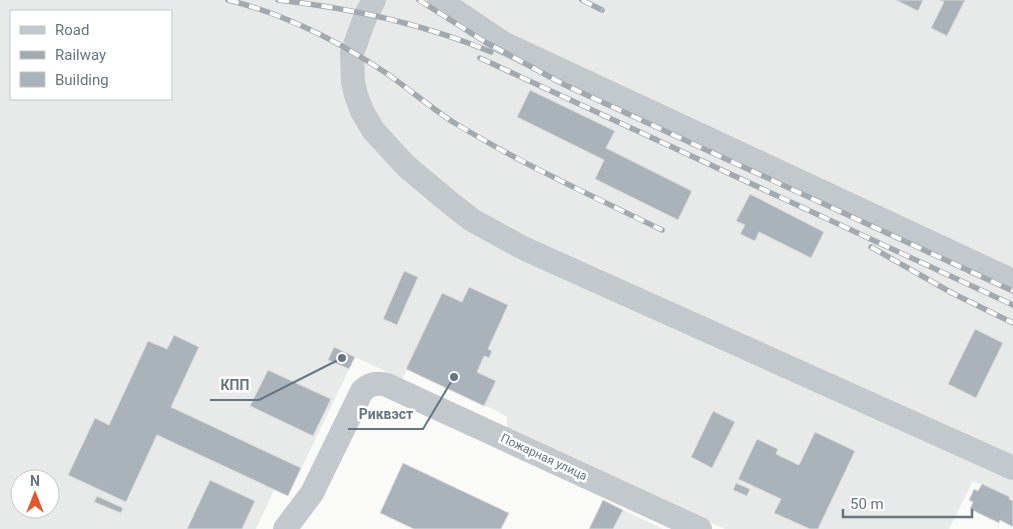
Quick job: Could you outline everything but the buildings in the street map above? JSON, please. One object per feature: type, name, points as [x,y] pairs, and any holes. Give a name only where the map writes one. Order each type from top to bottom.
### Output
[{"type":"street","points":[[374,0],[366,15],[352,53],[353,82],[362,111],[373,130],[406,166],[472,220],[523,248],[1013,468]]},
{"type":"street","points":[[439,0],[503,43],[1013,280]]},
{"type":"street","name":"Пожарная улица","points":[[285,529],[312,493],[362,391],[372,384],[382,383],[700,529]]},
{"type":"shaded area","points":[[0,0],[1013,0],[1013,501],[1009,499],[1010,497],[973,481],[949,529],[725,529],[507,428],[507,417],[499,412],[407,370],[402,379],[355,357],[288,496],[274,490],[256,529],[0,529]]},
{"type":"shaded area","points":[[603,500],[623,510],[663,529],[589,529]]},
{"type":"railway","points":[[228,0],[290,21],[349,50],[386,73],[444,116],[478,137],[556,179],[662,230]]},
{"type":"railway","points":[[278,0],[386,18],[440,33],[491,52]]},
{"type":"railway","points":[[419,0],[485,42],[565,85],[1013,291]]},
{"type":"railway","points":[[582,0],[602,10]]},
{"type":"railway","points":[[480,58],[1013,305]]},
{"type":"railway","points":[[871,247],[952,293],[1013,323]]},
{"type":"place","name":"КПП","points":[[342,358]]},
{"type":"place","name":"Риквэст","points":[[454,377]]}]
